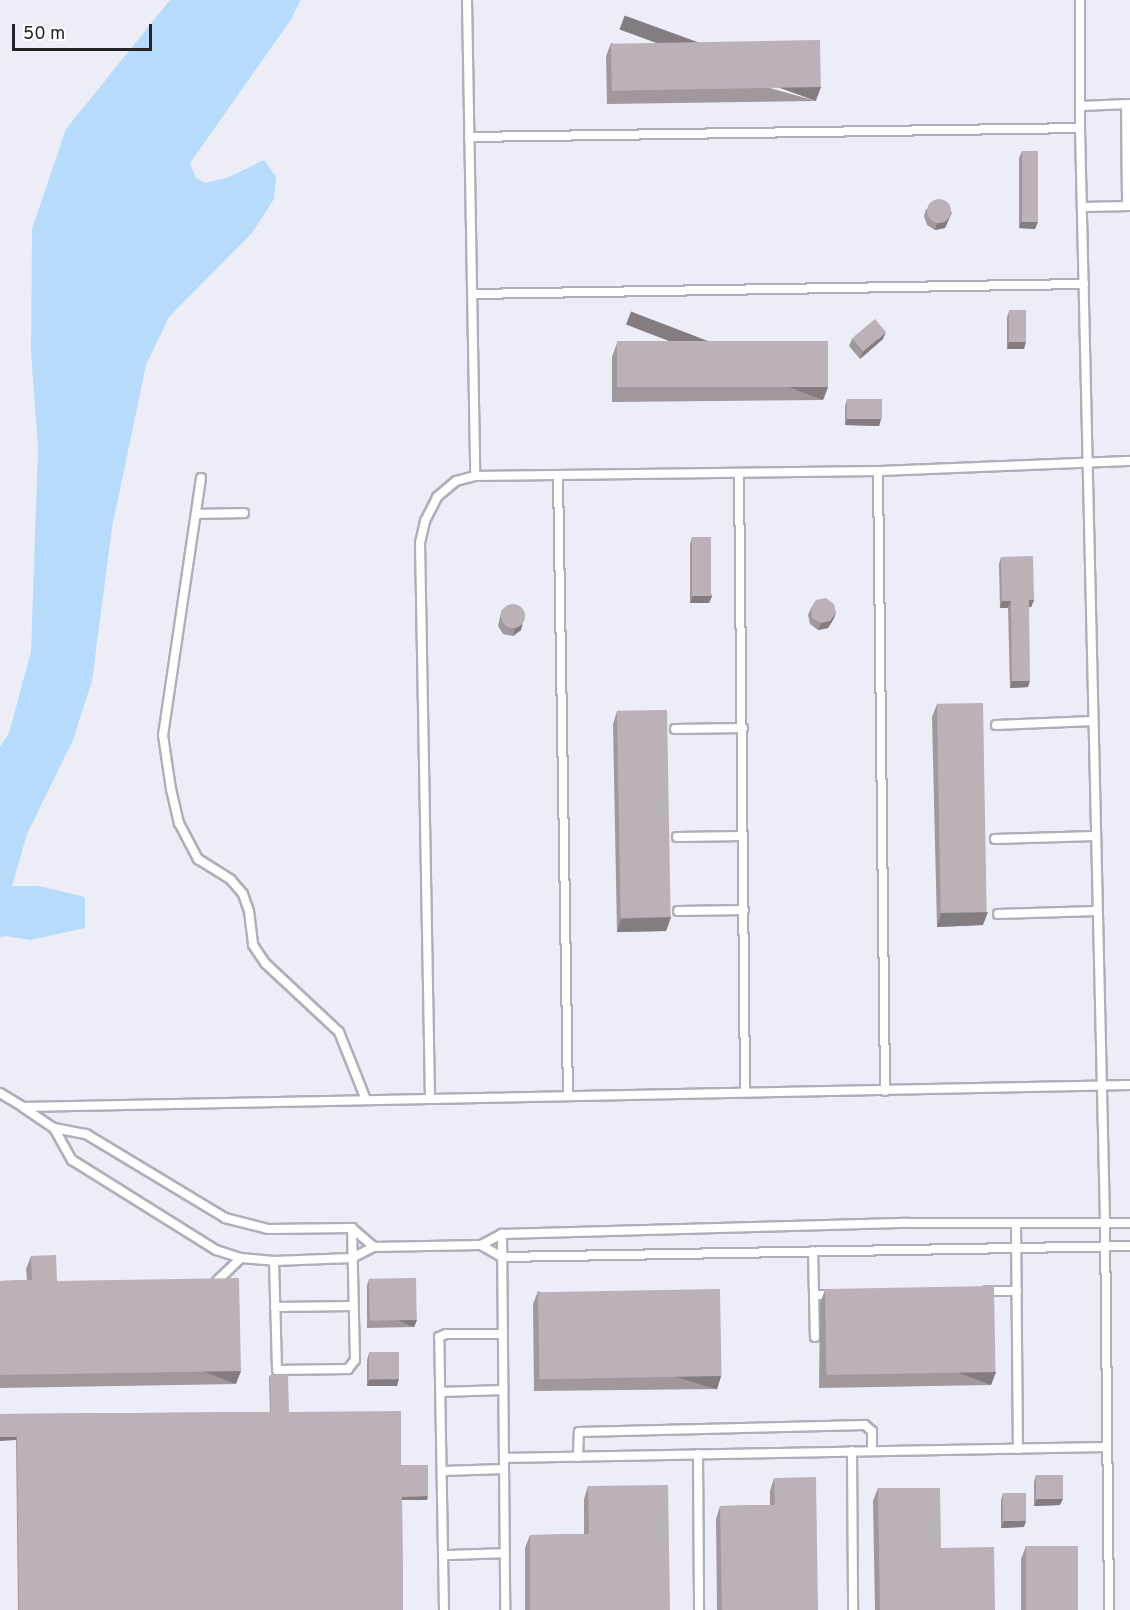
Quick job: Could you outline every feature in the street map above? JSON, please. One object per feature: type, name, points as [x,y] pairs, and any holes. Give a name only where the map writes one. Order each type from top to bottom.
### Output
[{"type":"lane","points":[[467,0],[475,476]]},
{"type":"lane","points":[[1080,0],[1080,128],[1096,911],[1105,1224],[1109,1610]]},
{"type":"lane","points":[[1081,106],[1128,104],[1128,206],[1083,207]]},
{"type":"lane","points":[[469,137],[1080,128]]},
{"type":"lane","points":[[472,294],[1084,284]]},
{"type":"lane","points":[[430,1098],[420,543],[425,521],[437,497],[456,481],[475,476],[878,471],[1130,461]]},
{"type":"lane","points":[[878,471],[885,1091]]},
{"type":"lane","points":[[739,473],[745,1092]]},
{"type":"lane","points":[[558,475],[567,1095]]},
{"type":"lane","points":[[201,478],[172,658],[163,735],[179,823],[198,859],[231,880],[243,894],[249,910],[253,945],[265,963],[339,1032],[366,1100]]},
{"type":"lane","points":[[197,514],[244,513]]},
{"type":"lane","points":[[996,725],[1093,721]]},
{"type":"lane","points":[[675,729],[743,728]]},
{"type":"lane","points":[[677,837],[742,836]]},
{"type":"lane","points":[[995,839],[1095,836]]},
{"type":"lane","points":[[678,912],[744,910]]},
{"type":"lane","points":[[998,914],[1096,911]]},
{"type":"lane","points":[[23,1107],[1130,1086]]},
{"type":"lane","points":[[0,1094],[54,1128],[86,1134],[225,1218],[268,1229],[352,1228],[374,1247]]},
{"type":"lane","points":[[54,1128],[72,1160],[216,1250],[241,1258],[274,1261],[352,1258],[374,1247],[481,1245],[502,1234],[908,1223],[1130,1223]]},
{"type":"lane","points":[[1016,1224],[1018,1449]]},
{"type":"lane","points":[[274,1261],[277,1370],[348,1369],[353,1365],[352,1228]]},
{"type":"lane","points":[[502,1234],[505,1610]]},
{"type":"lane","points":[[481,1245],[502,1257],[1130,1246]]},
{"type":"lane","points":[[813,1251],[815,1337]]},
{"type":"lane","points":[[217,1281],[241,1258]]},
{"type":"lane","points":[[981,1292],[1017,1291]]},
{"type":"lane","points":[[814,1295],[838,1295]]},
{"type":"lane","points":[[275,1307],[352,1306]]},
{"type":"lane","points":[[444,1610],[441,1335],[503,1334]]},
{"type":"lane","points":[[441,1392],[504,1390]]},
{"type":"lane","points":[[578,1457],[579,1432],[865,1425],[872,1431],[872,1450]]},
{"type":"lane","points":[[504,1458],[1106,1447]]},
{"type":"lane","points":[[852,1452],[853,1610]]},
{"type":"lane","points":[[698,1455],[699,1610]]},
{"type":"lane","points":[[442,1471],[504,1469]]},
{"type":"lane","points":[[445,1555],[505,1553]]},
{"type":"water","points":[[170,0],[301,0],[290,21],[190,163],[196,178],[206,183],[229,177],[264,160],[276,177],[274,199],[252,233],[169,317],[146,365],[112,528],[92,681],[73,740],[27,834],[12,886],[39,886],[85,897],[85,928],[30,940],[0,937],[0,747],[9,733],[31,652],[38,448],[31,352],[32,229],[66,129]]},
{"type":"building","points":[[820,40],[821,87],[612,91],[611,44]]},
{"type":"building","points":[[1022,151],[1038,151],[1038,222],[1022,222]]},
{"type":"building","points":[[939,199],[948,202],[951,211],[948,220],[939,223],[930,220],[927,211],[930,202]]},
{"type":"building","points":[[1009,310],[1026,310],[1026,342],[1009,342]]},
{"type":"building","points":[[875,319],[886,332],[863,351],[852,338]]},
{"type":"building","points":[[617,341],[828,341],[828,387],[617,387]]},
{"type":"building","points":[[847,399],[882,399],[882,419],[847,419]]},
{"type":"building","points":[[692,537],[711,537],[711,596],[692,596]]},
{"type":"building","points":[[1033,556],[1034,600],[1029,600],[1030,681],[1012,681],[1011,601],[1002,601],[1001,557]]},
{"type":"building","points":[[826,598],[834,604],[836,613],[830,621],[821,623],[812,618],[811,608],[816,600]]},
{"type":"building","points":[[513,604],[518,605],[524,611],[524,621],[518,627],[513,628],[508,627],[502,621],[501,616],[502,611],[508,605]]},
{"type":"building","points":[[983,703],[987,912],[941,913],[937,704]]},
{"type":"building","points":[[667,710],[671,917],[621,918],[617,711]]},
{"type":"building","points":[[56,1255],[57,1281],[239,1278],[241,1371],[0,1375],[0,1281],[32,1280],[31,1256]]},
{"type":"building","points":[[416,1278],[417,1320],[370,1321],[369,1279]]},
{"type":"building","points":[[994,1286],[996,1372],[827,1375],[825,1289]]},
{"type":"building","points":[[720,1289],[722,1376],[540,1379],[538,1292]]},
{"type":"building","points":[[369,1352],[399,1352],[399,1379],[369,1379]]},
{"type":"building","points":[[270,1375],[288,1375],[289,1412],[401,1411],[401,1465],[428,1465],[428,1496],[402,1497],[403,1610],[19,1610],[17,1437],[0,1437],[0,1414],[271,1412]]},
{"type":"building","points":[[1036,1475],[1063,1475],[1063,1499],[1036,1499]]},
{"type":"building","points":[[816,1477],[818,1610],[722,1610],[720,1506],[775,1505],[774,1478]]},
{"type":"building","points":[[668,1485],[670,1610],[530,1610],[530,1535],[589,1534],[588,1486]]},
{"type":"building","points":[[878,1488],[940,1488],[941,1548],[994,1547],[995,1610],[880,1610]]},
{"type":"building","points":[[1003,1493],[1026,1493],[1026,1521],[1003,1521]]},
{"type":"building","points":[[1026,1546],[1078,1546],[1078,1610],[1026,1610]]}]
